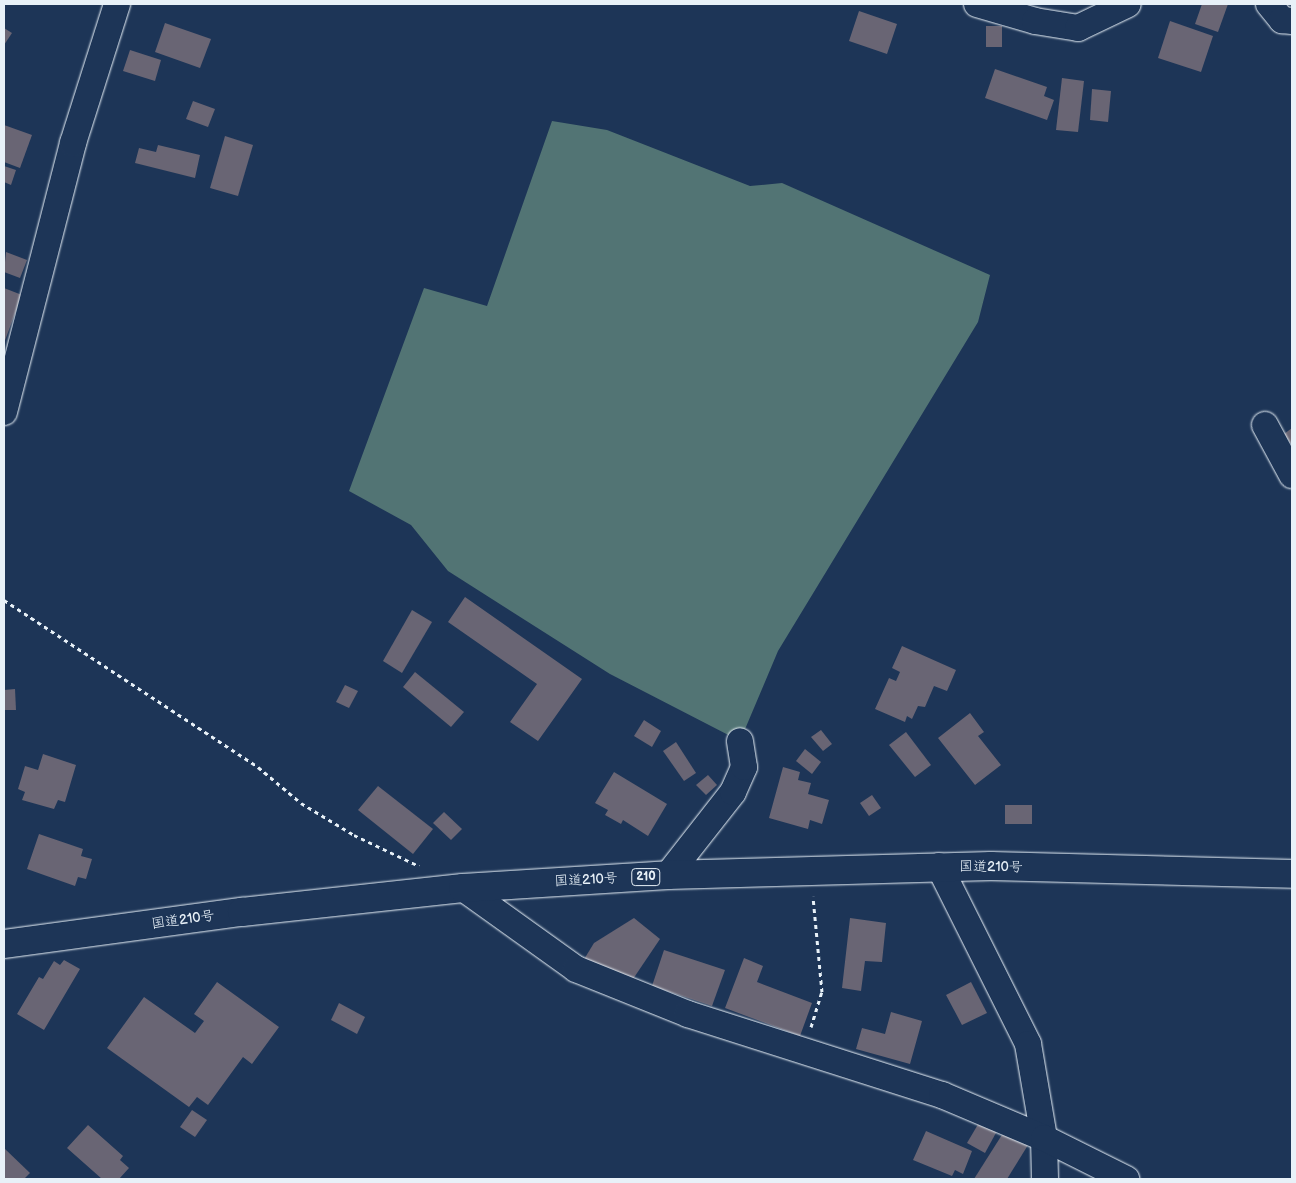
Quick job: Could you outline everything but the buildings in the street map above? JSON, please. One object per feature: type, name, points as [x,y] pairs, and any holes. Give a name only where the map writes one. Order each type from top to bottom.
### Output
[{"type":"highway","name":"国道210号","points":[[4,944],[242,912],[463,888],[668,875],[939,866],[1292,874]]},
{"type":"street","points":[[4,412],[73,143],[117,4]]},
{"type":"street","points":[[977,4],[1035,21],[1078,28],[1127,4]]},
{"type":"street","points":[[1270,4],[1282,20],[1292,21]]},
{"type":"street","points":[[1265,425],[1292,475]]},
{"type":"street","points":[[668,875],[733,792],[744,767],[740,741]]},
{"type":"street","points":[[939,866],[1028,1044],[1044,1138],[1045,1179]]},
{"type":"street","points":[[463,888],[576,969],[688,1014],[942,1095],[1044,1138],[1126,1179]]},
{"type":"path","points":[[4,600],[258,767],[301,803],[354,835],[421,868]]},
{"type":"path","points":[[808,1036],[822,992],[812,893]]},
{"type":"green space","points":[[552,121],[607,130],[750,186],[782,183],[990,275],[978,322],[778,651],[740,741],[610,674],[448,571],[411,525],[349,491],[424,288],[487,306]]}]
